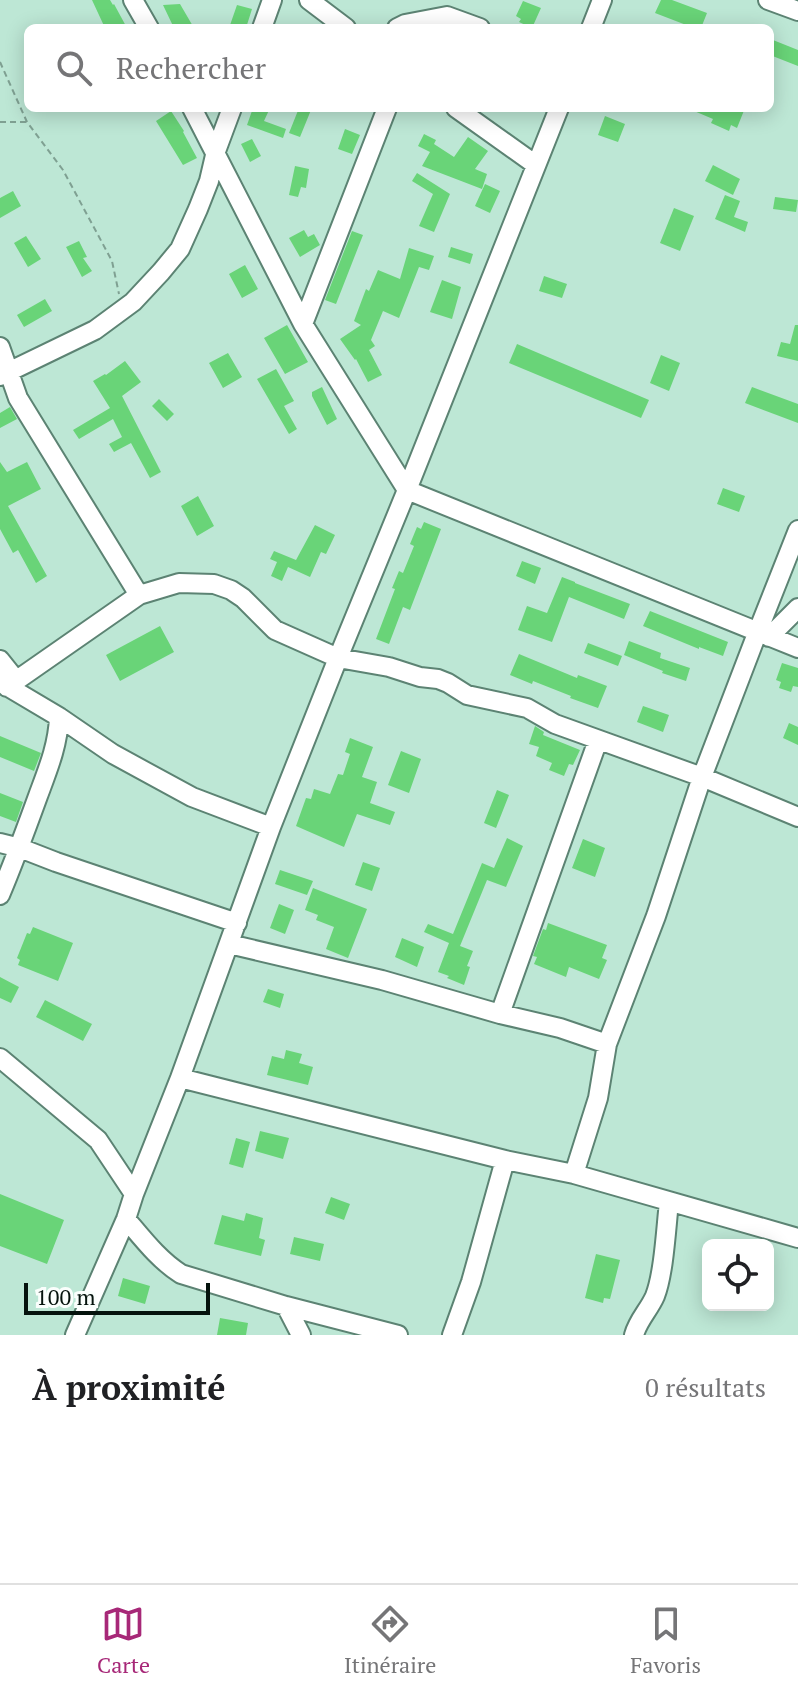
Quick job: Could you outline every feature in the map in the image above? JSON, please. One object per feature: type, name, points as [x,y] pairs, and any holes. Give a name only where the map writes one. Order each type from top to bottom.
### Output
[{"type":"street","points":[[133,0],[147,24]]},
{"type":"street","points":[[263,24],[272,0]]},
{"type":"street","points":[[309,0],[341,24]]},
{"type":"street","points":[[593,24],[602,0]]},
{"type":"street","points":[[768,0],[798,11]]},
{"type":"street","points":[[420,24],[447,16],[469,24]]},
{"type":"street","points":[[194,112],[303,324],[407,490],[798,648]]},
{"type":"street","points":[[4,374],[95,330],[133,302],[180,249],[209,181],[231,112]]},
{"type":"street","points":[[303,324],[385,112]]},
{"type":"street","points":[[462,112],[536,165]]},
{"type":"street","points":[[75,1335],[126,1219],[271,827],[557,112]]},
{"type":"street","points":[[0,347],[4,374],[139,595]]},
{"type":"street","points":[[574,1174],[598,1098],[607,1044],[656,916],[702,777],[763,634],[798,530]]},
{"type":"street","points":[[8,683],[139,595],[179,583],[214,584],[243,598],[275,630],[338,658],[438,679],[467,695],[527,708],[555,724],[669,764],[798,817]]},
{"type":"street","points":[[763,634],[798,608]]},
{"type":"street","points":[[0,660],[8,683],[113,754],[192,797],[271,827]]},
{"type":"street","points":[[0,895],[55,747],[59,717]]},
{"type":"street","points":[[500,1014],[598,740]]},
{"type":"street","points":[[0,843],[237,923]]},
{"type":"street","points":[[229,944],[382,980],[560,1028],[607,1044]]},
{"type":"street","points":[[0,1058],[98,1140],[134,1194]]},
{"type":"street","points":[[180,1078],[505,1160],[574,1174],[798,1238]]},
{"type":"street","points":[[452,1335],[471,1282],[505,1160]]},
{"type":"street","points":[[634,1335],[657,1287],[669,1202]]},
{"type":"street","points":[[126,1219],[158,1256],[181,1274],[398,1335]]},
{"type":"street","points":[[286,1306],[301,1335]]},
{"type":"path","points":[[0,62],[27,122],[63,170],[112,261],[123,309]]},
{"type":"path","points":[[0,122],[27,122]]},
{"type":"building","points":[[92,0],[110,0],[125,24],[103,24]]},
{"type":"building","points":[[661,0],[672,0],[707,13],[703,24],[684,24],[655,13]]},
{"type":"building","points":[[523,1],[541,8],[534,24],[523,24],[516,16]]},
{"type":"building","points":[[180,4],[192,24],[172,24],[163,5]]},
{"type":"building","points":[[237,5],[252,9],[247,24],[230,24]]},
{"type":"building","points":[[774,40],[798,50],[798,66],[774,57]]},
{"type":"building","points":[[172,112],[197,158],[183,165],[156,121]]},
{"type":"building","points":[[252,112],[268,112],[264,121],[286,129],[283,138],[247,125]]},
{"type":"building","points":[[297,112],[310,112],[300,137],[289,133]]},
{"type":"building","points":[[696,112],[743,112],[737,128],[731,125],[729,131],[711,123],[713,119]]},
{"type":"building","points":[[605,116],[625,124],[618,142],[598,135]]},
{"type":"building","points":[[345,129],[360,135],[352,154],[338,149]]},
{"type":"building","points":[[424,134],[436,140],[434,144],[454,157],[468,137],[488,151],[475,169],[487,174],[482,189],[422,166],[430,152],[418,146]]},
{"type":"building","points":[[252,139],[261,156],[250,162],[241,144]]},
{"type":"building","points":[[713,165],[740,179],[733,195],[705,181]]},
{"type":"building","points":[[295,166],[309,169],[306,188],[301,187],[298,197],[289,195]]},
{"type":"building","points":[[417,173],[450,194],[434,232],[419,226],[433,194],[412,181]]},
{"type":"building","points":[[485,184],[500,191],[490,213],[475,206]]},
{"type":"building","points":[[13,191],[21,206],[0,218],[0,198]]},
{"type":"building","points":[[725,195],[740,201],[734,217],[748,222],[745,232],[715,219]]},
{"type":"building","points":[[775,197],[798,200],[796,212],[773,209]]},
{"type":"building","points":[[674,208],[694,216],[680,251],[660,243]]},
{"type":"building","points":[[304,230],[308,237],[314,234],[320,245],[300,257],[289,238]]},
{"type":"building","points":[[352,231],[363,235],[336,304],[325,300]]},
{"type":"building","points":[[26,236],[41,259],[28,267],[14,243]]},
{"type":"building","points":[[79,241],[87,257],[83,258],[92,271],[82,277],[66,247]]},
{"type":"building","points":[[451,247],[473,254],[470,264],[448,257]]},
{"type":"building","points":[[409,248],[434,256],[429,270],[419,267],[399,318],[383,311],[371,340],[375,346],[369,350],[382,375],[368,382],[356,359],[340,339],[361,325],[354,321],[366,289],[369,291],[378,270],[400,279]]},
{"type":"building","points":[[245,265],[258,289],[242,298],[229,274]]},
{"type":"building","points":[[544,276],[567,284],[562,298],[539,291]]},
{"type":"building","points":[[442,280],[461,287],[452,319],[430,312]]},
{"type":"building","points":[[45,299],[52,311],[24,327],[17,315]]},
{"type":"building","points":[[287,325],[308,362],[285,374],[264,338]]},
{"type":"building","points":[[795,325],[798,325],[798,361],[777,356],[781,342],[790,344]]},
{"type":"building","points":[[517,344],[649,400],[641,418],[509,363]]},
{"type":"building","points":[[228,353],[242,377],[223,388],[209,363]]},
{"type":"building","points":[[661,355],[680,363],[669,391],[650,383]]},
{"type":"building","points":[[125,361],[141,382],[122,396],[161,472],[150,478],[131,443],[114,452],[109,444],[122,437],[113,419],[79,439],[73,430],[110,408],[93,381]]},
{"type":"building","points":[[276,369],[294,401],[284,406],[297,429],[289,434],[257,379]]},
{"type":"building","points":[[322,387],[337,419],[327,425],[312,396],[312,392]]},
{"type":"building","points":[[752,387],[798,404],[798,423],[745,403]]},
{"type":"building","points":[[159,399],[174,414],[167,421],[152,406]]},
{"type":"building","points":[[10,407],[17,419],[0,428],[0,413]]},
{"type":"building","points":[[0,462],[7,472],[27,462],[41,489],[8,506],[47,576],[36,583],[18,550],[13,553],[0,529]]},
{"type":"building","points":[[723,488],[745,496],[739,512],[717,504]]},
{"type":"building","points":[[198,496],[214,526],[197,536],[181,506]]},
{"type":"building","points":[[424,522],[441,529],[410,610],[403,607],[389,644],[376,639],[395,589],[392,588],[399,571],[403,573],[414,546],[410,544],[417,527],[421,529]]},
{"type":"building","points":[[315,525],[335,535],[326,554],[321,552],[310,577],[288,567],[282,581],[271,576],[277,562],[270,559],[274,551],[296,560]]},
{"type":"building","points":[[522,561],[541,568],[535,584],[516,576]]},
{"type":"building","points":[[562,577],[630,604],[624,619],[569,597],[552,642],[518,630],[527,606],[547,613]]},
{"type":"building","points":[[650,611],[728,642],[723,656],[643,626]]},
{"type":"building","points":[[160,626],[174,652],[120,681],[106,655]]},
{"type":"building","points":[[629,641],[661,653],[660,658],[690,668],[686,681],[624,655]]},
{"type":"building","points":[[588,643],[622,656],[618,666],[584,653]]},
{"type":"building","points":[[519,654],[577,678],[578,675],[607,686],[598,708],[533,681],[532,684],[510,675]]},
{"type":"building","points":[[782,663],[798,668],[798,687],[793,686],[791,692],[779,688],[781,682],[776,680]]},
{"type":"building","points":[[643,706],[669,715],[663,732],[637,722]]},
{"type":"building","points":[[789,723],[798,727],[798,745],[783,738]]},
{"type":"building","points":[[535,726],[544,732],[543,735],[580,750],[564,776],[549,770],[552,763],[536,756],[539,747],[529,744]]},
{"type":"building","points":[[0,736],[41,753],[34,771],[0,757]]},
{"type":"building","points":[[350,738],[373,747],[362,777],[377,782],[370,803],[395,812],[390,825],[357,814],[344,847],[296,826],[306,798],[311,799],[314,789],[330,794],[338,774],[343,775],[350,754],[345,752]]},
{"type":"building","points":[[401,751],[421,759],[409,793],[388,785]]},
{"type":"building","points":[[497,790],[509,795],[496,828],[484,823]]},
{"type":"building","points":[[0,793],[23,802],[16,822],[0,816]]},
{"type":"building","points":[[507,838],[523,846],[506,887],[487,880],[460,946],[473,951],[464,985],[438,972],[449,943],[424,932],[428,924],[453,934],[482,863],[494,868]]},
{"type":"building","points":[[583,839],[605,848],[595,877],[572,868]]},
{"type":"building","points":[[363,862],[380,868],[372,891],[355,885]]},
{"type":"building","points":[[280,870],[313,881],[307,895],[275,884]]},
{"type":"building","points":[[313,888],[367,909],[348,958],[326,949],[334,927],[316,920],[318,915],[305,910]]},
{"type":"building","points":[[279,904],[294,910],[285,934],[270,928]]},
{"type":"building","points":[[548,923],[607,945],[602,958],[607,960],[599,979],[569,967],[566,977],[534,964],[537,957],[533,956]]},
{"type":"building","points":[[33,927],[73,943],[58,981],[18,965],[20,960],[17,958],[27,933],[30,934]]},
{"type":"building","points":[[402,938],[424,947],[417,967],[395,957]]},
{"type":"building","points":[[0,977],[19,987],[11,1003],[0,998]]},
{"type":"building","points":[[268,989],[284,994],[280,1008],[263,1002]]},
{"type":"building","points":[[45,1000],[92,1024],[83,1041],[36,1017]]},
{"type":"building","points":[[286,1050],[302,1054],[299,1063],[313,1067],[308,1085],[267,1075],[272,1056],[284,1059]]},
{"type":"building","points":[[260,1131],[289,1138],[283,1159],[255,1151]]},
{"type":"building","points":[[236,1138],[250,1142],[243,1168],[229,1164]]},
{"type":"building","points":[[0,1194],[64,1220],[47,1264],[0,1246]]},
{"type":"building","points":[[331,1197],[350,1204],[344,1220],[325,1213]]},
{"type":"building","points":[[246,1213],[263,1218],[259,1238],[265,1240],[261,1256],[214,1244],[222,1215],[244,1221]]},
{"type":"building","points":[[294,1237],[324,1244],[320,1261],[290,1254]]},
{"type":"building","points":[[596,1254],[620,1260],[610,1299],[604,1298],[603,1303],[585,1298]]},
{"type":"building","points":[[123,1278],[150,1286],[145,1304],[118,1296]]},
{"type":"building","points":[[220,1318],[248,1323],[246,1335],[217,1335]]}]
